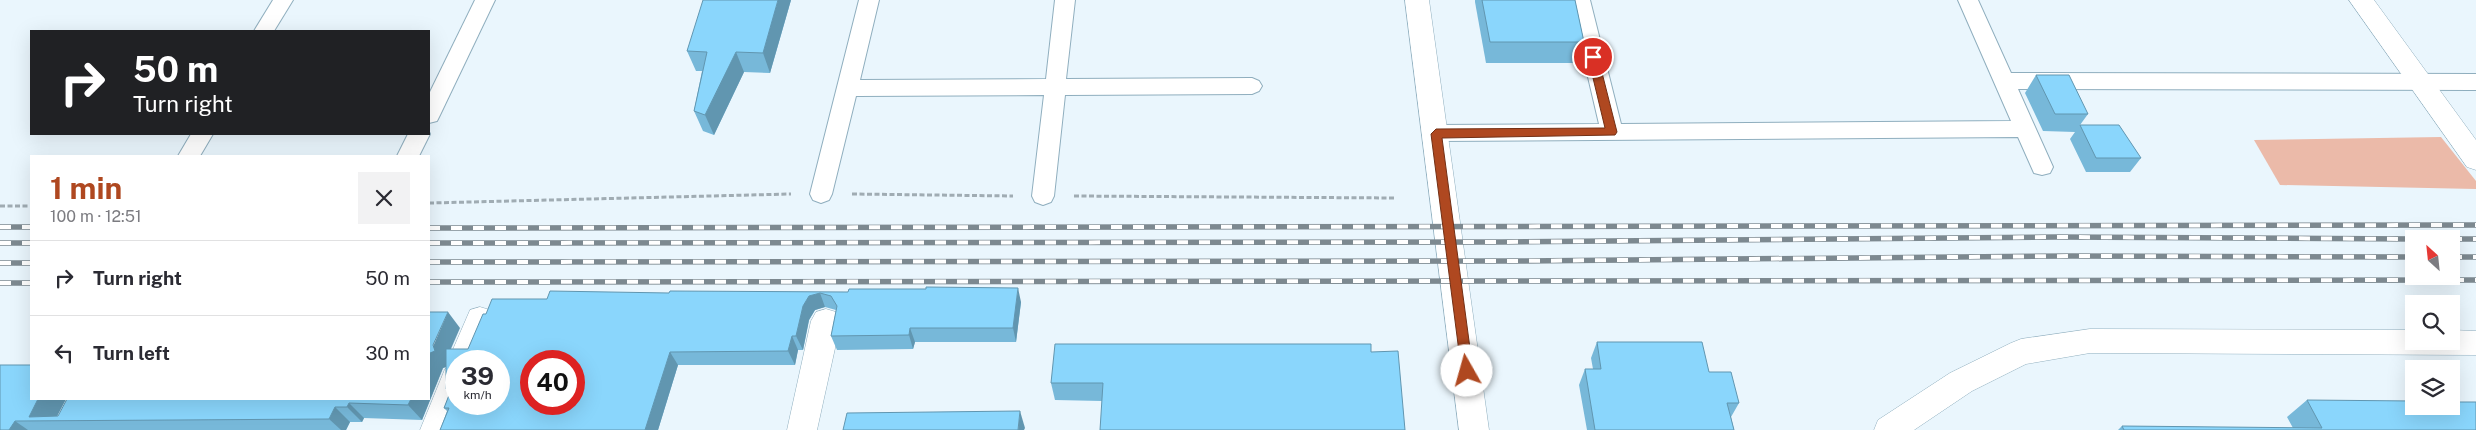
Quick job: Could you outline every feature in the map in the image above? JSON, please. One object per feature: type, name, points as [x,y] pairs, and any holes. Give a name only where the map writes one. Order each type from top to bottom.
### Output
[{"type":"street","points":[[1417,0],[1474,430]]},
{"type":"street","points":[[2361,0],[2476,160]]},
{"type":"street","points":[[467,350],[480,319]]},
{"type":"street","points":[[802,430],[826,321]]},
{"type":"street","points":[[1889,430],[1961,382],[2021,352],[2090,341],[2476,343]]},
{"type":"street","points":[[435,430],[445,405]]},
{"type":"lane","points":[[265,30],[283,0]]},
{"type":"lane","points":[[430,113],[485,0]]},
{"type":"lane","points":[[821,194],[869,0]]},
{"type":"lane","points":[[1044,196],[1065,0]]},
{"type":"lane","points":[[1580,0],[1612,132]]},
{"type":"lane","points":[[1968,0],[2042,167]]},
{"type":"lane","points":[[2004,81],[2476,82]]},
{"type":"lane","points":[[847,88],[1252,86]]},
{"type":"lane","points":[[1436,134],[2025,129]]},
{"type":"lane","points":[[190,155],[201,135]]},
{"type":"lane","points":[[408,155],[418,135]]},
{"type":"path","points":[[430,203],[821,194],[1396,198]]},
{"type":"path","points":[[0,206],[30,206]]},
{"type":"shaded area","points":[[2441,137],[2476,181],[2476,189],[2280,185],[2254,140]]},
{"type":"building","points":[[703,0],[778,0],[763,53],[736,52],[705,115],[694,111],[707,52],[687,51]]},
{"type":"building","points":[[1482,0],[1575,0],[1584,42],[1490,42]]},
{"type":"building","points":[[2036,75],[2069,75],[2088,114],[2055,114]]},
{"type":"building","points":[[2080,125],[2119,125],[2141,158],[2096,158]]},
{"type":"building","points":[[926,287],[1018,288],[1013,328],[910,328],[909,335],[831,336],[837,306],[831,296],[820,293],[809,296],[803,306],[796,336],[792,336],[788,351],[670,352],[645,430],[440,430],[446,415],[510,415],[510,350],[446,350],[468,349],[483,314],[486,314],[492,299],[547,299],[550,291],[669,293],[670,291],[848,292],[849,289],[926,289]]},
{"type":"building","points":[[430,312],[448,312],[433,345],[435,351],[430,353]]},
{"type":"building","points":[[1597,342],[1702,342],[1709,372],[1731,372],[1739,403],[1727,403],[1734,430],[1595,430],[1585,369],[1601,369]]},
{"type":"building","points":[[1055,344],[1371,344],[1371,352],[1398,351],[1405,430],[1100,430],[1103,383],[1051,383]]},
{"type":"building","points":[[0,365],[30,365],[30,400],[38,400],[29,417],[58,416],[66,400],[410,400],[408,405],[349,403],[347,407],[335,407],[329,419],[15,421],[9,430],[0,430]]},
{"type":"building","points":[[2307,400],[2405,401],[2405,415],[2460,415],[2460,402],[2476,402],[2476,430],[2124,430],[2122,426],[2322,428]]},
{"type":"building","points":[[1020,411],[1018,430],[843,430],[847,413]]},
{"type":"railway","points":[[430,228],[2476,225]]},
{"type":"railway","points":[[0,227],[30,227]]},
{"type":"railway","points":[[430,243],[1502,242],[2057,237],[2405,239]]},
{"type":"railway","points":[[2460,239],[2476,239]]},
{"type":"railway","points":[[0,243],[30,243]]},
{"type":"railway","points":[[430,262],[1514,261],[2072,256],[2405,257]]},
{"type":"railway","points":[[2460,257],[2476,257]]},
{"type":"railway","points":[[0,263],[30,263]]},
{"type":"railway","points":[[430,282],[2476,280]]},
{"type":"railway","points":[[0,283],[30,283]]},
{"type":"route","points":[[1467,371],[1436,134],[1612,132],[1593,57]]}]
